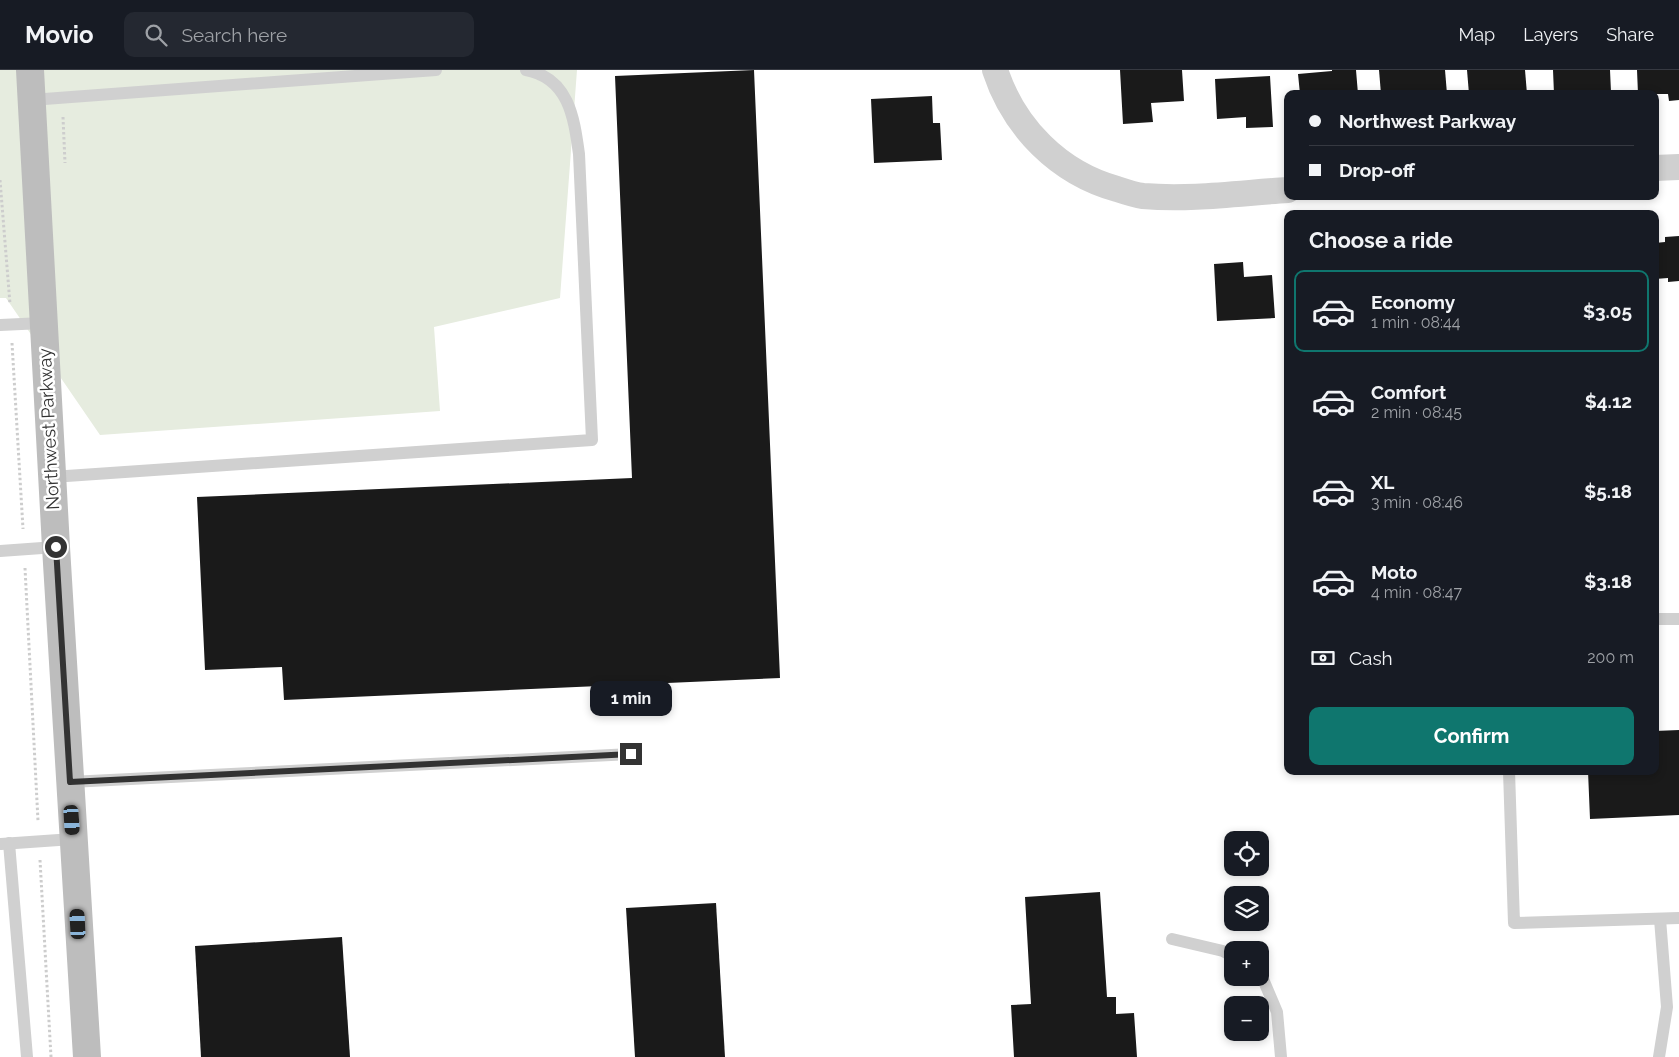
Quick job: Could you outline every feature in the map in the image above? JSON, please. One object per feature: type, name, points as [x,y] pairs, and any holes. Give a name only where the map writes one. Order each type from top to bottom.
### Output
[{"type":"street","name":"Northwest Parkway","points":[[30,70],[43,323],[87,1057]]},
{"type":"street","points":[[995,70],[1000,85],[1014,112],[1031,136],[1062,164],[1098,184],[1141,196],[1180,197],[1284,190]]},
{"type":"street","points":[[1659,168],[1679,167]]},
{"type":"lane","points":[[31,100],[436,70]]},
{"type":"lane","points":[[52,477],[592,440],[579,154],[574,121],[568,103],[554,83],[535,72],[526,70]]},
{"type":"lane","points":[[6,325],[43,323]]},
{"type":"lane","points":[[0,551],[56,547]]},
{"type":"lane","points":[[1659,619],[1679,618]]},
{"type":"lane","points":[[70,782],[631,754]]},
{"type":"lane","points":[[1510,775],[1514,923],[1679,918]]},
{"type":"lane","points":[[27,1057],[4,844],[73,839]]},
{"type":"lane","points":[[1659,1057],[1667,1007],[1660,919]]},
{"type":"lane","points":[[1172,939],[1224,952]]},
{"type":"lane","points":[[1266,986],[1277,1012],[1280,1057]]},
{"type":"path","points":[[0,180],[6,325],[24,549],[51,1057]]},
{"type":"shaded area","points":[[0,70],[577,70],[560,298],[434,327],[440,411],[100,435],[6,298],[0,298]]},
{"type":"building","points":[[754,70],[780,678],[284,700],[282,667],[205,670],[197,497],[632,478],[615,76]]},
{"type":"building","points":[[1120,70],[1182,70],[1184,101],[1151,103],[1153,122],[1123,124]]},
{"type":"building","points":[[1356,70],[1358,90],[1300,90],[1298,74]]},
{"type":"building","points":[[1379,70],[1445,70],[1447,90],[1381,90]]},
{"type":"building","points":[[1467,70],[1525,70],[1527,90],[1469,90]]},
{"type":"building","points":[[1553,70],[1610,70],[1611,90],[1554,90]]},
{"type":"building","points":[[1637,70],[1679,70],[1679,100],[1669,101],[1668,94],[1659,94],[1659,90],[1638,90]]},
{"type":"building","points":[[1270,76],[1273,127],[1246,128],[1246,117],[1217,119],[1215,79]]},
{"type":"building","points":[[932,96],[933,123],[940,123],[942,160],[874,163],[871,99]]},
{"type":"building","points":[[1679,236],[1679,281],[1668,282],[1668,278],[1659,279],[1659,243],[1665,242],[1665,237]]},
{"type":"building","points":[[1243,262],[1244,277],[1272,275],[1275,318],[1217,321],[1214,264]]},
{"type":"building","points":[[1679,730],[1679,815],[1590,819],[1588,775],[1659,775],[1659,731]]},
{"type":"building","points":[[1100,892],[1107,997],[1116,997],[1116,1014],[1134,1013],[1137,1057],[1014,1057],[1011,1005],[1031,1004],[1025,897]]},
{"type":"building","points":[[716,903],[725,1057],[635,1057],[626,908]]},
{"type":"building","points":[[342,937],[350,1057],[201,1057],[195,946]]},
{"type":"route","points":[[56,547],[70,782],[631,754]]}]
